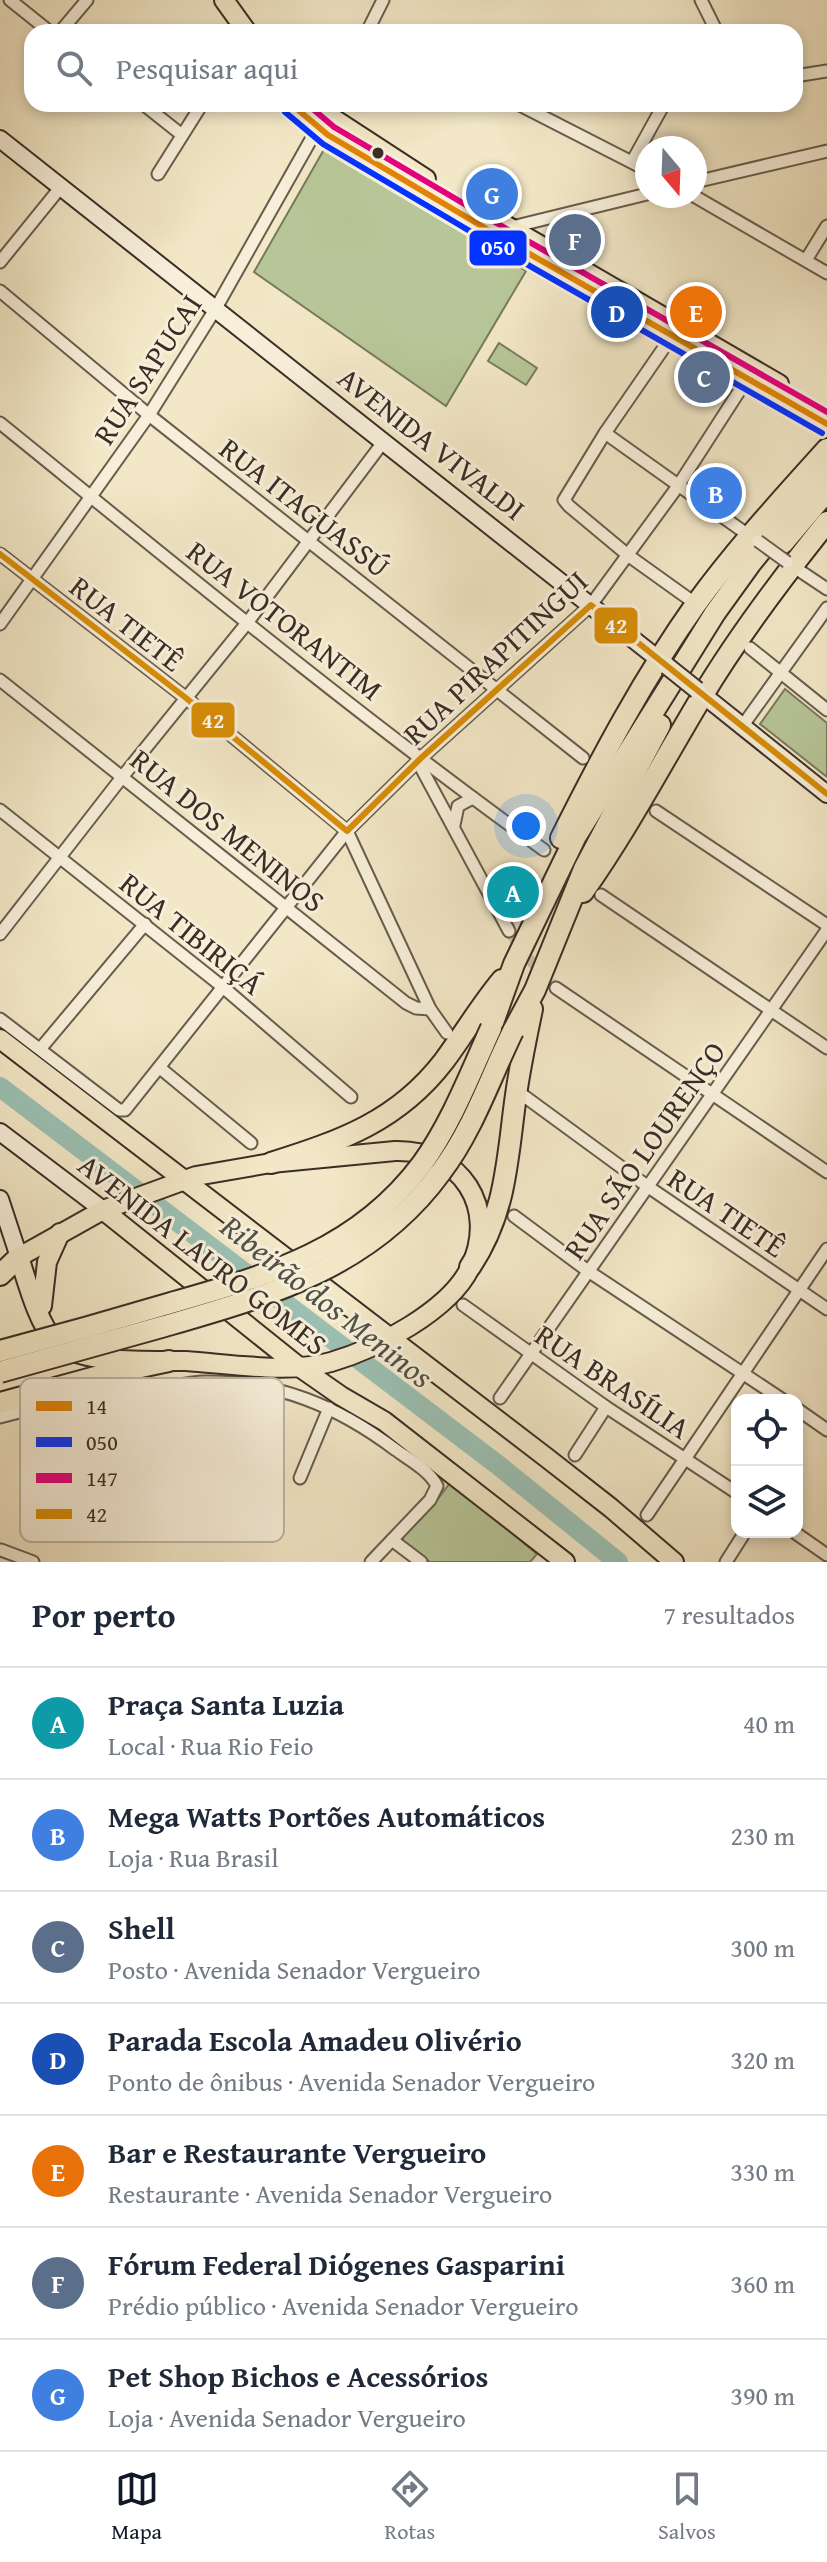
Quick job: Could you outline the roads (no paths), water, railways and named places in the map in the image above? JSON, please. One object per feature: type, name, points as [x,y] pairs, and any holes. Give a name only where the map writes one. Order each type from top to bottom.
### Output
[{"type":"highway","points":[[539,915],[560,839],[589,783],[696,604],[827,449]]},
{"type":"highway","points":[[0,1351],[274,1272],[340,1240],[391,1198],[427,1156],[458,1102],[491,1028],[514,964],[576,836],[707,625],[751,563],[827,469]]},
{"type":"highway","points":[[470,1267],[484,1246],[500,1207],[519,1077],[546,989],[562,922],[608,818],[675,700],[745,592],[827,491]]},
{"type":"highway","points":[[562,922],[621,838],[700,692],[790,564],[827,522]]},
{"type":"highway","points":[[271,1163],[352,1135],[402,1104],[442,1063],[514,964]]},
{"type":"highway","points":[[0,1372],[263,1296],[306,1280],[351,1255],[414,1205],[442,1172],[467,1131],[513,1031],[546,989]]},
{"type":"highway","points":[[0,1275],[19,1257]]},
{"type":"highway","points":[[67,1378],[99,1366],[169,1361]]},
{"type":"highway","points":[[0,1403],[20,1396]]},
{"type":"main road","points":[[211,0],[227,24]]},
{"type":"main road","points":[[224,0],[241,24]]},
{"type":"main road","points":[[321,113],[544,247],[827,424]]},
{"type":"main road","points":[[321,113],[672,336],[827,412]]},
{"type":"main road","name":"AVENIDA LAURO GOMES","points":[[0,1039],[172,1184]]},
{"type":"main road","name":"AVENIDA LAURO GOMES","points":[[0,1054],[379,1343],[603,1517],[656,1562]]},
{"type":"main road","points":[[99,1366],[55,1340],[42,1319],[19,1257],[103,1210],[210,1172],[271,1163],[403,1151],[442,1160],[462,1175],[477,1204],[479,1229],[470,1267],[432,1309],[379,1343],[332,1362],[298,1366],[169,1361]]},
{"type":"main road","name":"AVENIDA LAURO GOMES","points":[[103,1210],[298,1366],[335,1402],[384,1421],[565,1562]]},
{"type":"main road","points":[[42,1319],[45,1270],[60,1233]]},
{"type":"main road","points":[[234,1364],[250,1349],[247,1326]]},
{"type":"main road","name":"AVENIDA LAURO GOMES","points":[[379,1343],[611,1508],[674,1562]]},
{"type":"main road","points":[[332,1362],[335,1402]]},
{"type":"street","points":[[10,0],[40,24]]},
{"type":"street","points":[[67,24],[87,0]]},
{"type":"street","points":[[374,24],[383,0]]},
{"type":"street","points":[[701,0],[713,24]]},
{"type":"street","points":[[707,24],[710,19]]},
{"type":"street","points":[[803,75],[827,71]]},
{"type":"street","points":[[153,112],[182,135]]},
{"type":"street","points":[[158,174],[197,112]]},
{"type":"street","points":[[534,112],[635,164]]},
{"type":"street","points":[[632,162],[660,112]]},
{"type":"street","name":"RUA SAPUCAI","points":[[0,624],[149,415],[216,308],[321,113]]},
{"type":"street","name":"AVENIDA VIVALDI","points":[[0,139],[827,794]]},
{"type":"street","points":[[707,179],[827,151]]},
{"type":"street","points":[[0,262],[60,188]]},
{"type":"street","points":[[509,228],[635,197]]},
{"type":"street","points":[[707,203],[827,273]]},
{"type":"street","points":[[544,247],[551,219]]},
{"type":"street","points":[[806,260],[827,226]]},
{"type":"street","name":"RUA ITAGUASSÚ","points":[[0,291],[149,415],[583,758]]},
{"type":"street","points":[[672,336],[565,497],[569,506],[629,556],[696,604]]},
{"type":"street","name":"RUA PIRAPITINGUI","points":[[41,1048],[119,1110],[125,1110],[347,831],[419,760],[591,605],[678,486],[750,374]]},
{"type":"street","name":"RUA VOTORANTIM","points":[[0,423],[419,760],[544,850]]},
{"type":"street","points":[[605,433],[827,589]]},
{"type":"street","points":[[0,934],[247,623],[384,441]]},
{"type":"street","name":"RUA TIETÊ","points":[[0,554],[186,698],[347,831],[430,1009],[447,1033]]},
{"type":"street","points":[[741,728],[827,608]]},
{"type":"street","points":[[750,648],[827,710]]},
{"type":"street","name":"RUA DOS MENINOS","points":[[0,680],[406,1003],[416,1008],[430,1009]]},
{"type":"street","points":[[419,760],[509,931]]},
{"type":"street","points":[[454,826],[458,806],[473,798]]},
{"type":"street","name":"RUA TIBIRIÇÁ","points":[[0,810],[224,988],[351,1097]]},
{"type":"street","points":[[656,811],[827,928]]},
{"type":"street","points":[[601,895],[827,1048]]},
{"type":"street","points":[[0,1019],[41,1048],[145,924]]},
{"type":"street","name":"RUA SÃO LOURENÇO","points":[[500,1398],[827,928]]},
{"type":"street","points":[[546,989],[713,1093],[827,1172]]},
{"type":"street","points":[[160,1068],[251,1143]]},
{"type":"street","name":"RUA TIETÊ","points":[[524,1096],[647,1186],[827,1309]]},
{"type":"street","name":"AVENIDA LAURO GOMES","points":[[0,1132],[103,1210]]},
{"type":"street","points":[[0,1199],[19,1257]]},
{"type":"street","points":[[514,1216],[588,1271],[775,1394]]},
{"type":"street","points":[[647,1515],[827,1249]]},
{"type":"street","name":"RUA BRASÍLIA","points":[[463,1305],[606,1407],[731,1489]]},
{"type":"street","points":[[87,1378],[99,1366],[105,1378]]},
{"type":"street","points":[[284,1392],[312,1400],[335,1402],[426,1473],[437,1486],[430,1500],[371,1562]]},
{"type":"street","points":[[300,1478],[335,1402]]},
{"type":"street","points":[[575,1455],[606,1407]]},
{"type":"street","points":[[0,1417],[20,1412]]},
{"type":"street","points":[[803,1413],[827,1430]]},
{"type":"street","points":[[726,1562],[741,1538]]},
{"type":"street","points":[[803,1538],[827,1555]]},
{"type":"street","points":[[392,1540],[421,1562]]},
{"type":"street","points":[[4,1552],[33,1562]]},
{"type":"waterway","name":"Ribeirão dos Meninos","points":[[0,1087],[498,1465],[618,1562]]},
{"type":"tunnel","points":[[509,931],[556,988]]},
{"type":"place","name":"Pet Shop Bichos e Acessórios","points":[[492,194]]},
{"type":"place","name":"Fórum Federal Diógenes Gasparini","points":[[575,240]]},
{"type":"place","name":"Parada Escola Amadeu Olivério","points":[[617,312]]},
{"type":"place","name":"Bar e Restaurante Vergueiro","points":[[696,312]]},
{"type":"place","name":"Shell","points":[[704,377]]},
{"type":"place","name":"Mega Watts Portões Automáticos","points":[[716,493]]},
{"type":"place","name":"Praça Santa Luzia","points":[[513,892]]}]
